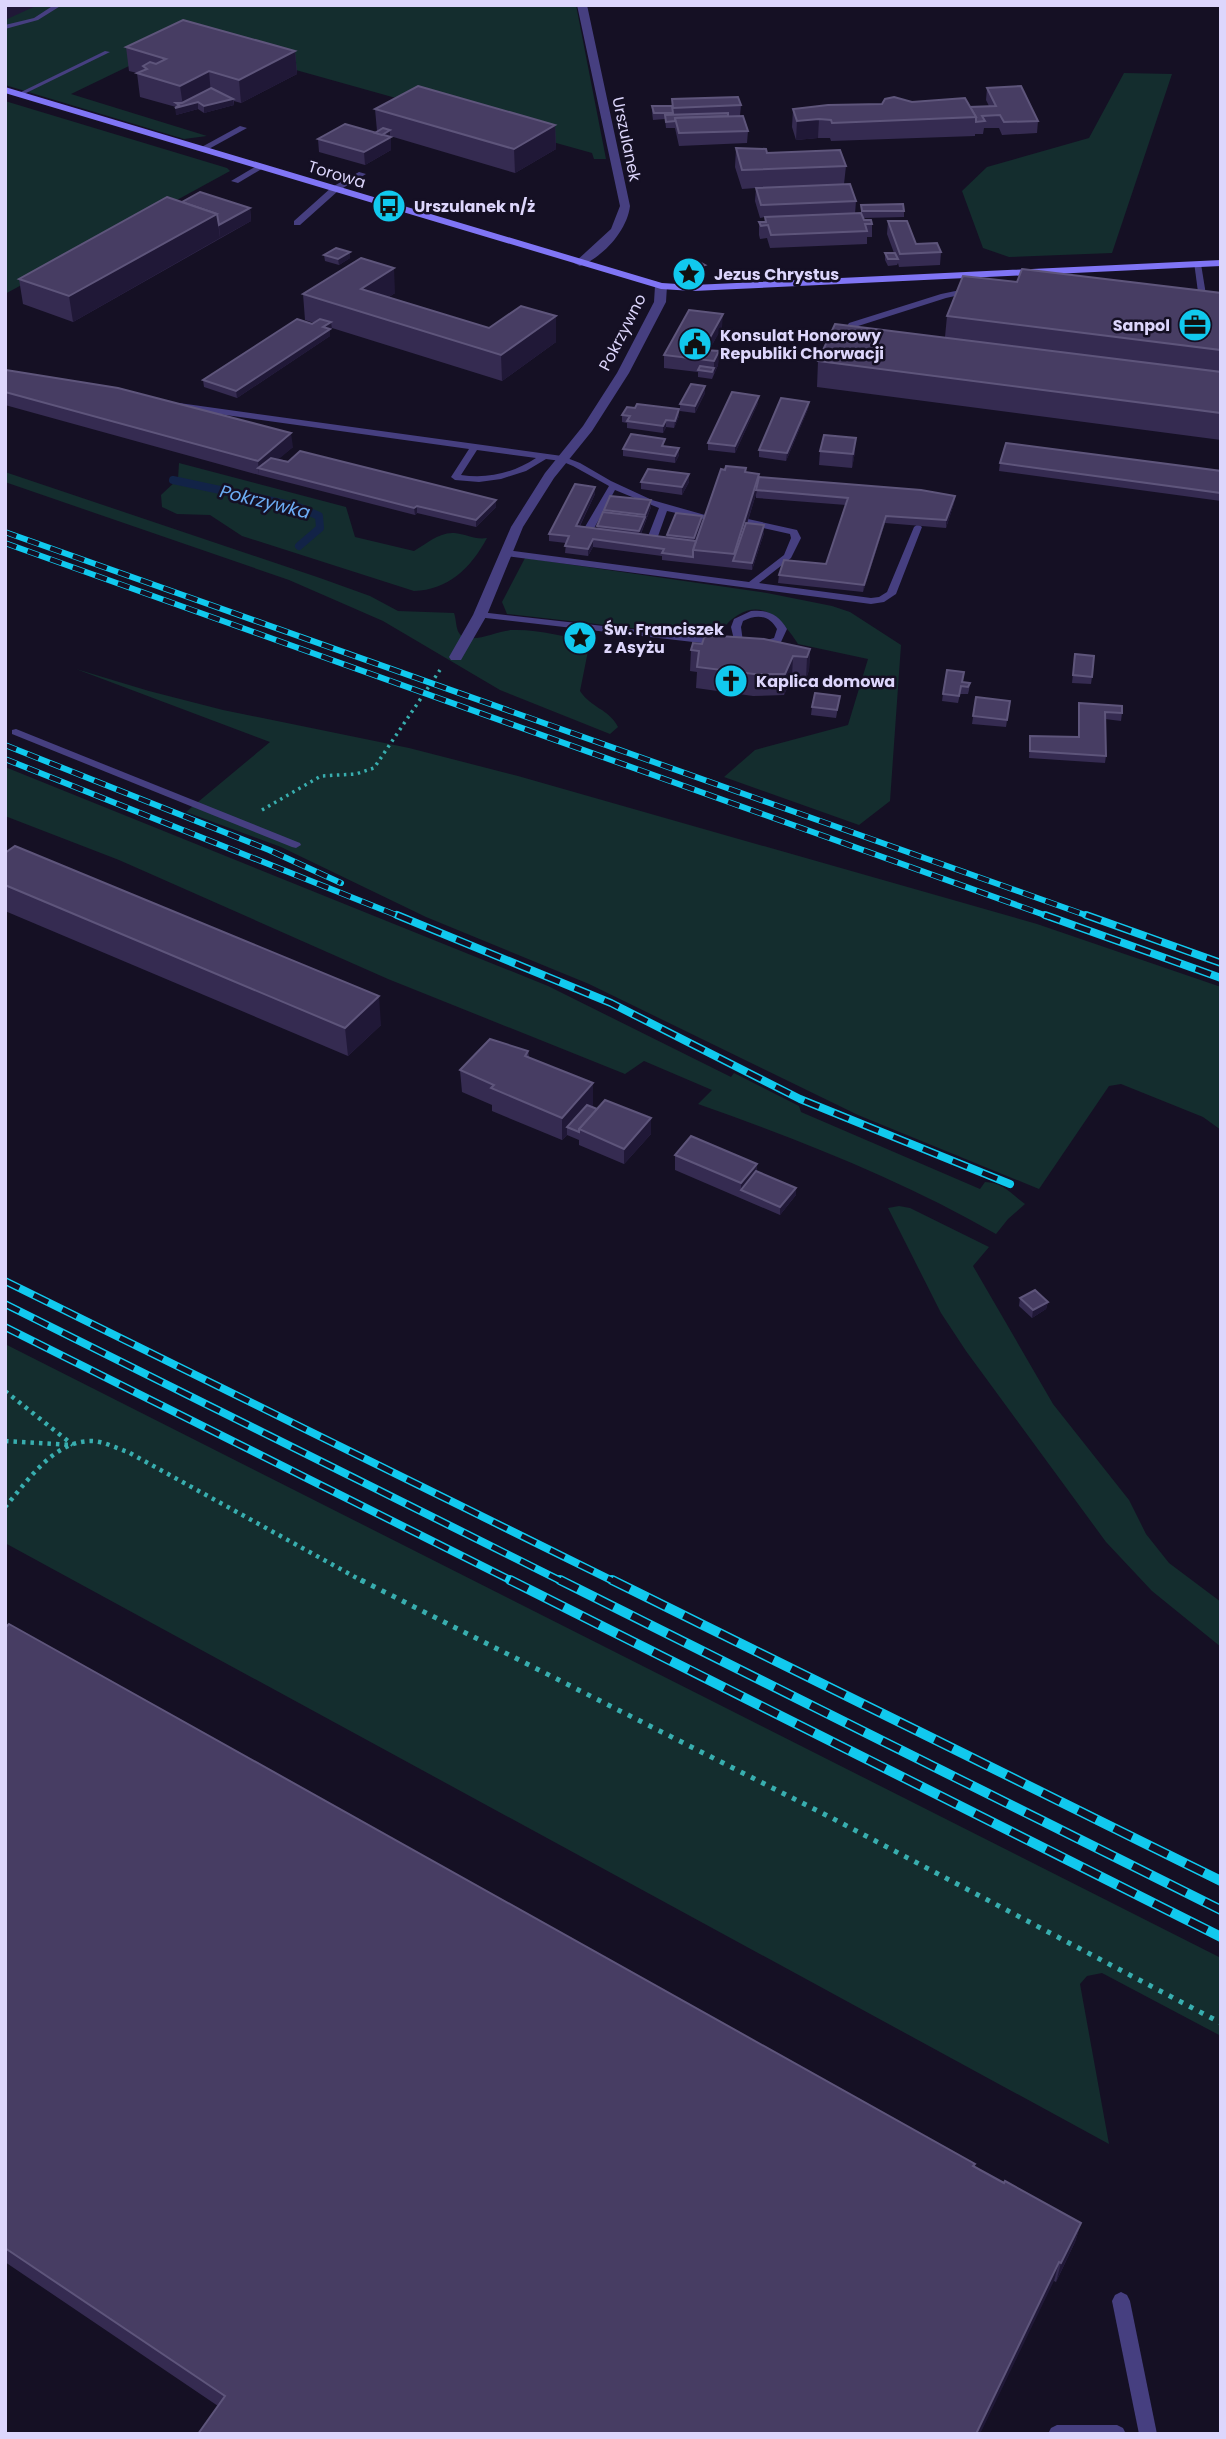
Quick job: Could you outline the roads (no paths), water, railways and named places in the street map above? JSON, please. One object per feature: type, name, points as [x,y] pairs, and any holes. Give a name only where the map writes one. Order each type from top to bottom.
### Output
[{"type":"street","name":"Urszulanek","points":[[580,263],[615,231],[625,213],[582,5]]},
{"type":"street","name":"Torowa","points":[[5,90],[661,286]]},
{"type":"street","name":"Pokrzywno","points":[[456,657],[480,614],[517,527],[549,476],[589,428],[623,373],[660,302],[661,286],[693,288],[1221,263]]},
{"type":"lane","points":[[5,27],[36,19],[59,5]]},
{"type":"lane","points":[[20,94],[107,52]]},
{"type":"lane","points":[[202,149],[243,128]]},
{"type":"lane","points":[[235,181],[261,167]]},
{"type":"lane","points":[[297,223],[335,189],[362,174]]},
{"type":"lane","points":[[1191,309],[1208,311],[1197,264]]},
{"type":"lane","points":[[862,344],[850,339],[847,331],[852,325],[944,296],[976,289]]},
{"type":"lane","points":[[167,404],[562,459],[587,468],[613,486],[664,508],[709,517]]},
{"type":"lane","points":[[474,448],[455,477],[478,481],[504,477],[528,468],[544,457]]},
{"type":"lane","points":[[587,532],[613,486]]},
{"type":"lane","points":[[652,539],[664,508]]},
{"type":"lane","points":[[748,522],[794,532],[796,538],[788,556],[751,585]]},
{"type":"lane","points":[[507,553],[872,601],[881,600],[891,594],[918,527]]},
{"type":"lane","points":[[480,614],[566,626],[738,642],[774,643],[782,629],[771,615],[758,613],[743,616],[736,627],[738,642]]},
{"type":"lane","points":[[16,732],[296,845]]},
{"type":"lane","points":[[1121,2301],[1148,2434]]},
{"type":"lane","points":[[1057,2434],[1117,2434]]},
{"type":"waterway","name":"Pokrzywka","points":[[173,480],[296,506],[319,516],[320,528],[299,546]]},
{"type":"railway","points":[[5,532],[1091,917]]},
{"type":"railway","points":[[5,543],[1050,917]]},
{"type":"railway","points":[[5,745],[269,850],[341,883]]},
{"type":"railway","points":[[5,759],[401,917]]},
{"type":"railway","points":[[397,915],[611,1003],[800,1099],[1010,1184]]},
{"type":"railway","points":[[1045,915],[1221,978]]},
{"type":"railway","points":[[1086,915],[1221,963]]},
{"type":"railway","points":[[5,1281],[615,1582]]},
{"type":"railway","points":[[5,1304],[563,1582]]},
{"type":"railway","points":[[5,1327],[514,1582]]},
{"type":"railway","points":[[510,1580],[1221,1937]]},
{"type":"railway","points":[[560,1580],[1221,1910]]},
{"type":"railway","points":[[612,1580],[1221,1881]]},
{"type":"place","name":"Urszulanek n/ż","points":[[389,206]]},
{"type":"place","name":"Jezus Chrystus","points":[[689,274]]},
{"type":"place","name":"Sanpol","points":[[1195,325]]},
{"type":"place","name":"Konsulat Honorowy Republiki Chorwacji","points":[[695,344]]},
{"type":"place","name":"Św. Franciszek z Asyżu","points":[[580,638]]},
{"type":"place","name":"Kaplica domowa","points":[[731,681]]}]
